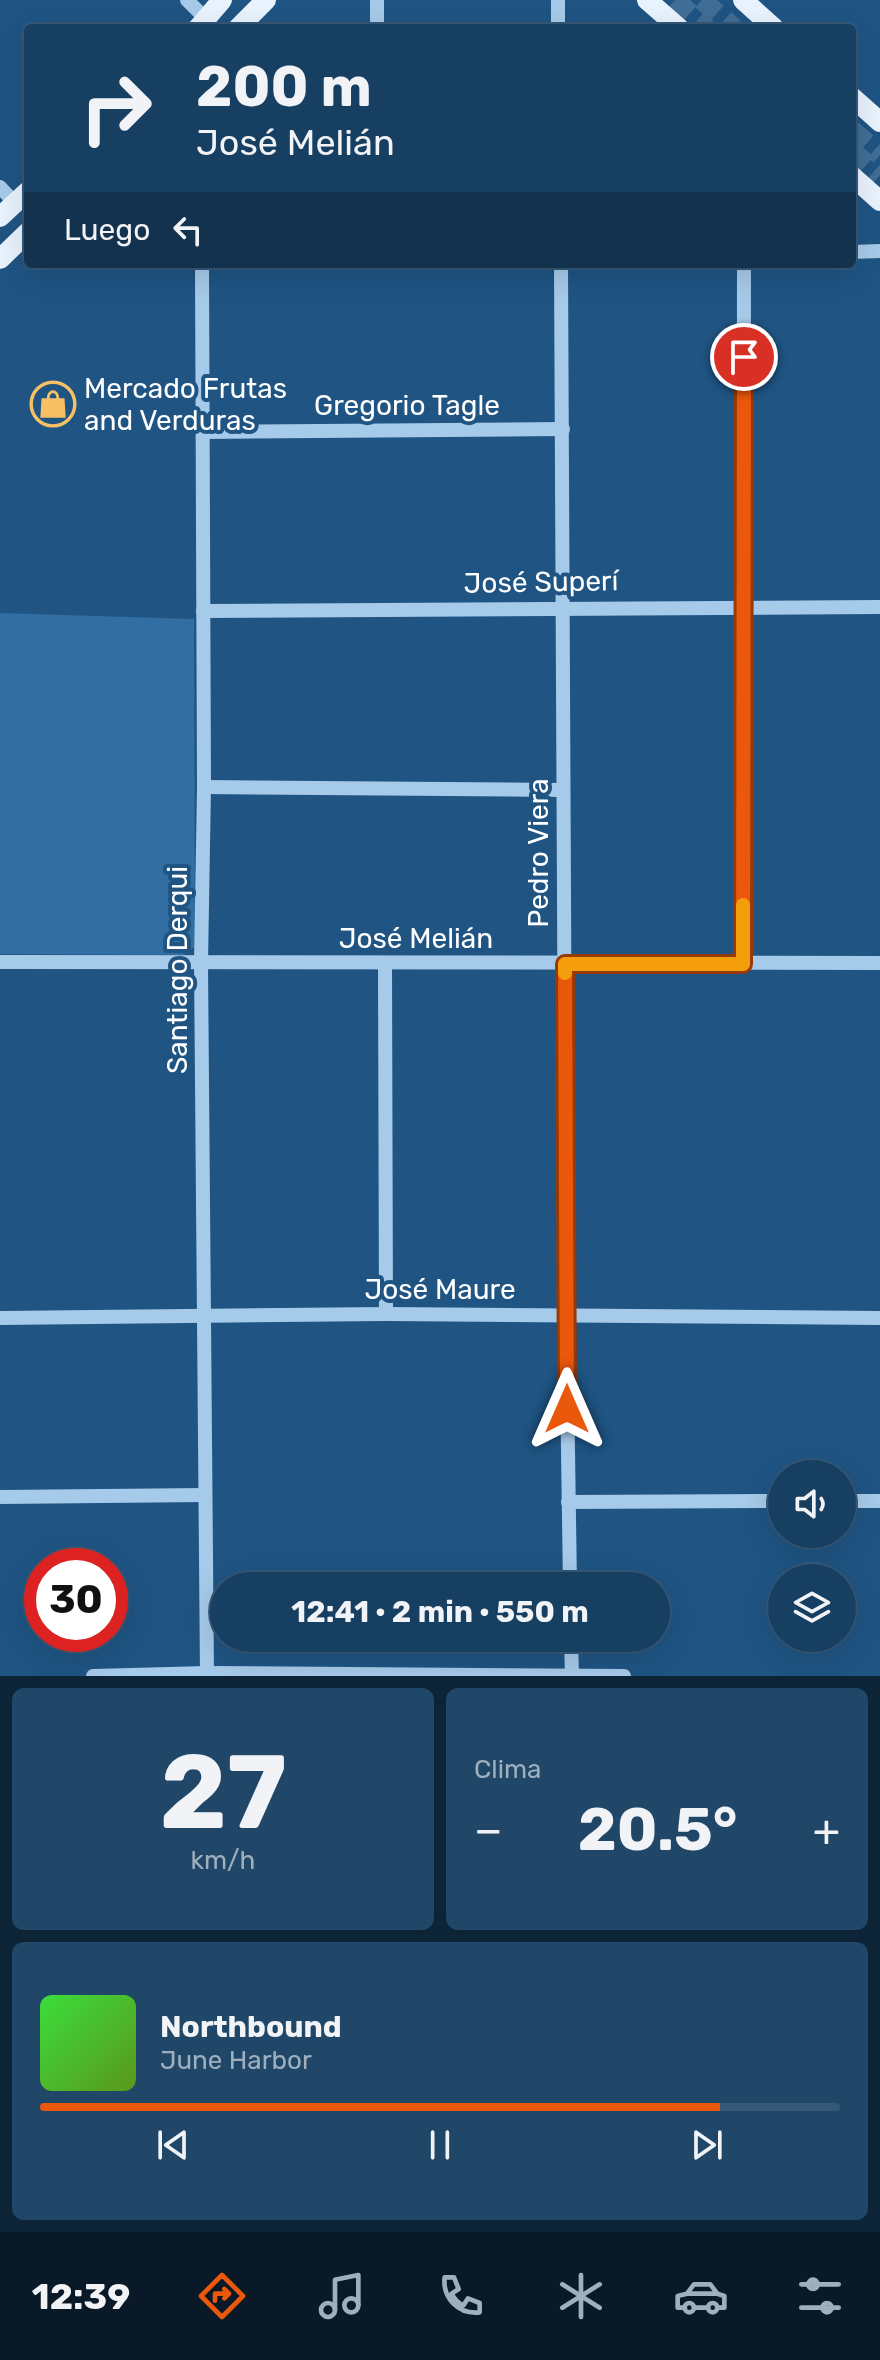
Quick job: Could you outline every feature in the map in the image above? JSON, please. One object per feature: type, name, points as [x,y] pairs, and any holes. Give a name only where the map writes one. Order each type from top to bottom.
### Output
[{"type":"main road","points":[[202,23],[222,0]]},
{"type":"main road","points":[[242,24],[266,0]]},
{"type":"main road","points":[[647,0],[674,24]]},
{"type":"main road","points":[[743,0],[770,24]]},
{"type":"main road","points":[[856,101],[880,122]]},
{"type":"main road","points":[[856,180],[880,201]]},
{"type":"main road","points":[[0,259],[24,236]]},
{"type":"street","points":[[187,0],[202,23]]},
{"type":"street","points":[[377,0],[377,24]]},
{"type":"street","points":[[558,0],[558,24]]},
{"type":"street","points":[[0,187],[14,204]]},
{"type":"street","points":[[856,252],[880,251]]},
{"type":"street","name":"Santiago Derqui","points":[[202,268],[204,787],[201,963],[207,1675]]},
{"type":"street","name":"Pedro Viera","points":[[561,268],[570,1572]]},
{"type":"street","points":[[743,964],[744,268]]},
{"type":"street","name":"Gregorio Tagle","points":[[203,432],[563,429]]},
{"type":"street","name":"José Superí","points":[[203,611],[880,607]]},
{"type":"street","points":[[204,787],[563,790]]},
{"type":"street","name":"José Melián","points":[[0,962],[880,963]]},
{"type":"street","points":[[385,964],[386,1314]]},
{"type":"street","name":"José Maure","points":[[0,1318],[386,1314],[880,1318]]},
{"type":"street","points":[[0,1497],[205,1495]]},
{"type":"street","points":[[568,1502],[768,1501]]},
{"type":"street","points":[[856,1501],[880,1501]]},
{"type":"street","points":[[571,1652],[572,1676]]},
{"type":"street","points":[[93,1676],[624,1676]]},
{"type":"shaded area","points":[[0,613],[194,619],[195,947],[183,955],[0,954]]},
{"type":"tunnel","points":[[675,0],[702,24]]},
{"type":"tunnel","points":[[702,0],[729,24]]},
{"type":"tunnel","points":[[856,134],[880,155]]},
{"type":"tunnel","points":[[856,154],[880,175]]},
{"type":"slow traffic","points":[[565,973],[565,964],[743,964],[743,905]]},
{"type":"place","name":"Mercado Frutas and Verduras","points":[[53,404]]},
{"type":"route","points":[[567,1409],[565,964],[743,964],[744,357]]}]
